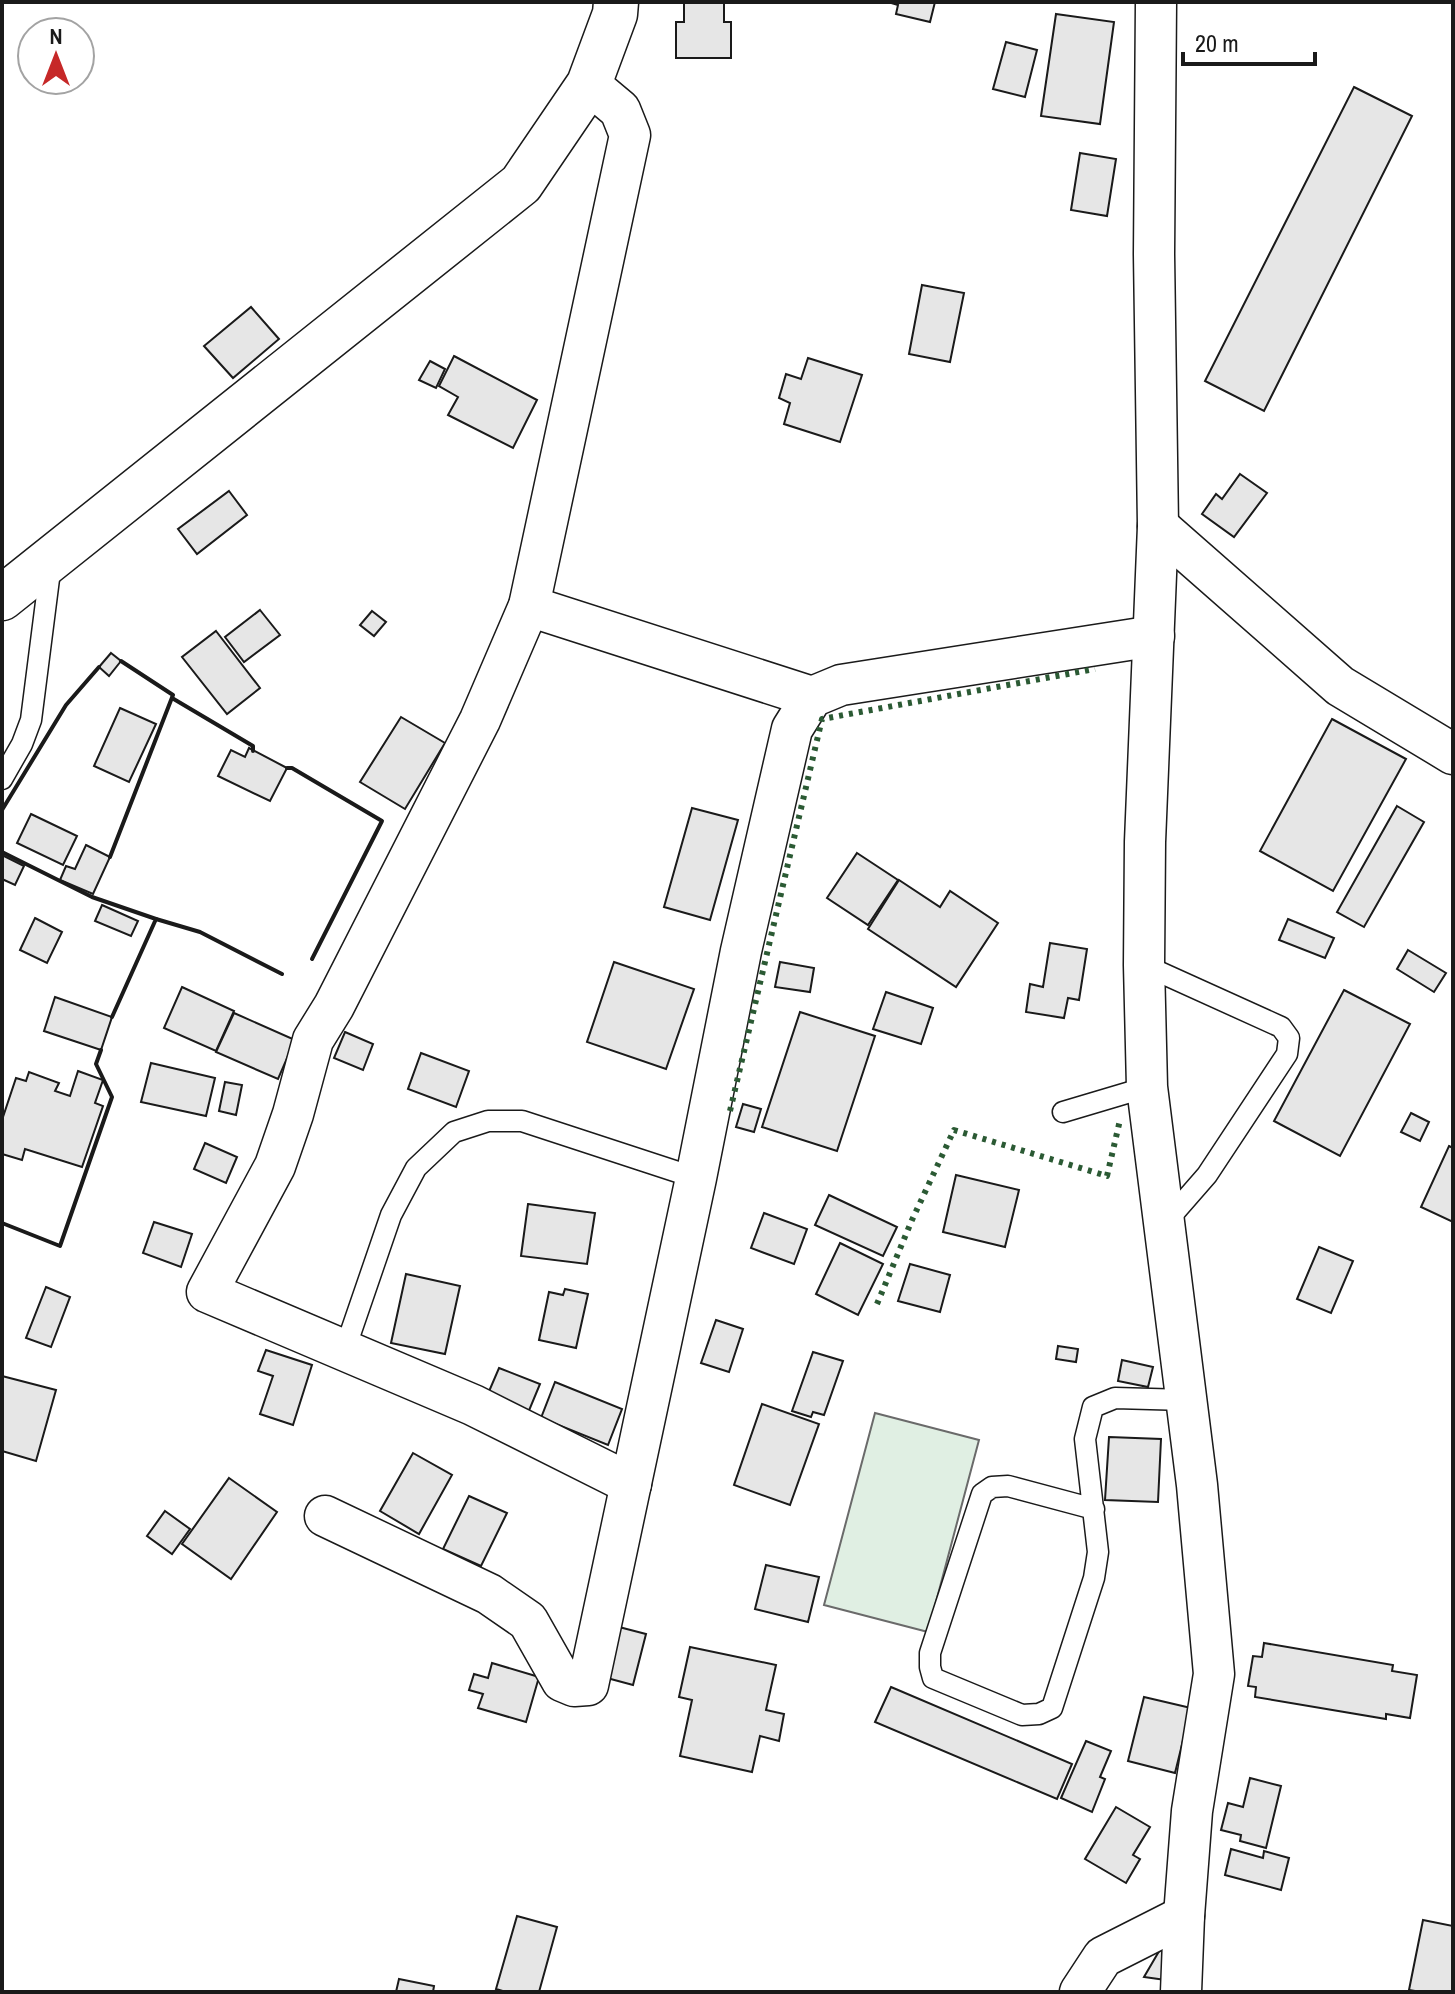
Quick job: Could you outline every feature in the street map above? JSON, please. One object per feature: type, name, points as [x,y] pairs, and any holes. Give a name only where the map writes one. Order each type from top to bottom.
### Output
[{"type":"main road","points":[[2,598],[521,184],[589,84],[615,14],[616,2]]},
{"type":"street","points":[[1156,2],[1154,254],[1158,526],[1145,842],[1147,1087],[1197,1485],[1214,1674],[1192,1811],[1181,1992]]},
{"type":"street","points":[[589,84],[620,110],[630,135],[529,606],[480,720],[334,1006],[313,1040],[275,1166],[207,1292],[473,1405],[631,1484]]},
{"type":"street","points":[[1158,526],[1340,686],[1453,754]]},
{"type":"street","points":[[529,606],[812,697]]},
{"type":"street","points":[[325,1516],[489,1594],[528,1621],[562,1681],[574,1686],[588,1685],[741,951],[792,729],[812,697],[841,685],[1154,636]]},
{"type":"street","points":[[1080,1992],[1103,1957],[1184,1916]]},
{"type":"lane","points":[[2,779],[22,744],[31,720],[52,558]]},
{"type":"lane","points":[[1144,965],[1281,1027],[1289,1038],[1287,1054],[1207,1175],[1165,1223]]},
{"type":"lane","points":[[1063,1112],[1147,1087]]},
{"type":"lane","points":[[345,1349],[391,1215],[416,1168],[454,1132],[488,1121],[522,1121],[696,1178]]},
{"type":"lane","points":[[1094,1509],[1008,1486],[992,1487],[982,1494],[930,1653],[933,1678],[1022,1715],[1039,1714],[1052,1708],[1094,1578],[1098,1552],[1094,1509],[1085,1439],[1093,1407],[1115,1398],[1186,1400]]},
{"type":"green space","points":[[875,1413],[979,1440],[928,1632],[824,1605]]},
{"type":"building","points":[[684,2],[724,2],[724,22],[731,22],[731,58],[676,58],[676,22],[684,22]]},
{"type":"building","points":[[888,2],[935,2],[930,22],[896,14],[898,5]]},
{"type":"building","points":[[1056,14],[1114,22],[1100,124],[1041,116]]},
{"type":"building","points":[[1006,42],[1037,50],[1025,97],[993,89]]},
{"type":"building","points":[[1354,87],[1412,116],[1264,411],[1205,381]]},
{"type":"building","points":[[1080,153],[1116,159],[1107,216],[1071,210]]},
{"type":"building","points":[[922,285],[964,293],[950,362],[909,354]]},
{"type":"building","points":[[251,307],[279,339],[233,378],[204,346]]},
{"type":"building","points":[[454,356],[537,400],[513,448],[448,415],[458,397],[439,386]]},
{"type":"building","points":[[808,358],[862,375],[840,442],[784,424],[790,403],[779,398],[786,374],[801,379]]},
{"type":"building","points":[[430,361],[445,369],[436,388],[419,380]]},
{"type":"building","points":[[1240,474],[1267,493],[1234,537],[1202,514],[1216,494],[1222,499]]},
{"type":"building","points":[[229,491],[247,515],[197,554],[178,529]]},
{"type":"building","points":[[260,610],[280,635],[244,662],[225,637]]},
{"type":"building","points":[[372,611],[386,622],[374,636],[360,625]]},
{"type":"building","points":[[216,631],[260,688],[227,714],[182,657]]},
{"type":"building","points":[[111,653],[121,661],[109,676],[99,667]]},
{"type":"building","points":[[120,708],[156,724],[129,782],[94,766]]},
{"type":"building","points":[[401,717],[445,743],[405,809],[360,782]]},
{"type":"building","points":[[1332,719],[1406,759],[1333,891],[1260,851]]},
{"type":"building","points":[[249,748],[287,768],[270,801],[218,776],[231,750],[245,757]]},
{"type":"building","points":[[1397,806],[1424,822],[1364,927],[1337,912]]},
{"type":"building","points":[[692,808],[738,820],[710,920],[664,907]]},
{"type":"building","points":[[31,814],[77,836],[63,865],[17,843]]},
{"type":"building","points":[[86,845],[110,857],[93,894],[60,880],[66,866],[75,869]]},
{"type":"building","points":[[857,853],[898,880],[868,925],[827,898]]},
{"type":"building","points":[[2,855],[24,866],[15,885],[2,879]]},
{"type":"building","points":[[899,880],[940,907],[950,891],[998,923],[956,987],[868,929]]},
{"type":"building","points":[[102,905],[138,921],[131,936],[95,921]]},
{"type":"building","points":[[35,918],[62,932],[47,963],[20,950]]},
{"type":"building","points":[[1288,919],[1334,938],[1325,958],[1279,940]]},
{"type":"building","points":[[1050,943],[1087,949],[1079,1000],[1068,998],[1064,1018],[1026,1012],[1030,984],[1043,987]]},
{"type":"building","points":[[1408,950],[1446,973],[1434,992],[1397,969]]},
{"type":"building","points":[[614,962],[694,989],[666,1069],[587,1042]]},
{"type":"building","points":[[780,962],[814,968],[810,992],[775,987]]},
{"type":"building","points":[[182,987],[234,1011],[216,1051],[164,1028]]},
{"type":"building","points":[[1344,990],[1410,1024],[1340,1156],[1274,1121]]},
{"type":"building","points":[[886,992],[933,1008],[921,1044],[873,1029]]},
{"type":"building","points":[[55,997],[112,1017],[101,1050],[44,1031]]},
{"type":"building","points":[[800,1012],[875,1036],[837,1151],[762,1127]]},
{"type":"building","points":[[234,1013],[295,1040],[278,1079],[216,1052]]},
{"type":"building","points":[[345,1032],[373,1044],[363,1070],[334,1058]]},
{"type":"building","points":[[421,1053],[469,1071],[456,1107],[408,1089]]},
{"type":"building","points":[[151,1063],[215,1078],[206,1116],[141,1102]]},
{"type":"building","points":[[78,1071],[103,1080],[95,1103],[103,1106],[82,1167],[25,1149],[22,1160],[2,1154],[2,1120],[16,1078],[26,1081],[29,1072],[59,1083],[55,1091],[70,1096]]},
{"type":"building","points":[[225,1082],[242,1085],[236,1115],[219,1111]]},
{"type":"building","points":[[743,1104],[761,1109],[754,1132],[736,1127]]},
{"type":"building","points":[[1411,1113],[1429,1122],[1420,1141],[1401,1132]]},
{"type":"building","points":[[205,1143],[237,1157],[226,1183],[194,1169]]},
{"type":"building","points":[[1449,1146],[1453,1148],[1453,1222],[1421,1207]]},
{"type":"building","points":[[956,1175],[1019,1190],[1005,1247],[943,1232]]},
{"type":"building","points":[[829,1195],[897,1227],[883,1256],[815,1225]]},
{"type":"building","points":[[528,1204],[595,1213],[587,1264],[521,1256]]},
{"type":"building","points":[[764,1213],[807,1229],[794,1264],[751,1248]]},
{"type":"building","points":[[154,1222],[192,1234],[181,1267],[143,1253]]},
{"type":"building","points":[[840,1243],[883,1264],[858,1315],[816,1294]]},
{"type":"building","points":[[1319,1247],[1353,1261],[1331,1313],[1297,1299]]},
{"type":"building","points":[[910,1264],[950,1275],[940,1312],[898,1301]]},
{"type":"building","points":[[406,1274],[460,1286],[445,1354],[391,1343]]},
{"type":"building","points":[[46,1287],[70,1297],[51,1347],[26,1338]]},
{"type":"building","points":[[565,1289],[588,1294],[576,1348],[539,1340],[549,1292],[563,1295]]},
{"type":"building","points":[[716,1320],[743,1329],[729,1372],[701,1363]]},
{"type":"building","points":[[1058,1346],[1078,1349],[1076,1362],[1056,1359]]},
{"type":"building","points":[[266,1350],[312,1365],[293,1425],[260,1414],[273,1376],[258,1371]]},
{"type":"building","points":[[813,1352],[843,1361],[824,1415],[813,1412],[811,1417],[792,1411]]},
{"type":"building","points":[[1122,1360],[1153,1367],[1148,1387],[1118,1381]]},
{"type":"building","points":[[499,1368],[540,1384],[528,1413],[487,1396]]},
{"type":"building","points":[[2,1376],[56,1390],[36,1461],[2,1451]]},
{"type":"building","points":[[555,1382],[622,1409],[608,1445],[541,1418]]},
{"type":"building","points":[[762,1404],[819,1424],[790,1505],[734,1485]]},
{"type":"building","points":[[1109,1437],[1161,1439],[1158,1502],[1105,1500]]},
{"type":"building","points":[[413,1453],[452,1475],[419,1534],[380,1511]]},
{"type":"building","points":[[229,1478],[277,1512],[231,1579],[182,1544]]},
{"type":"building","points":[[469,1496],[507,1513],[481,1566],[443,1549]]},
{"type":"building","points":[[165,1511],[190,1529],[172,1554],[147,1536]]},
{"type":"building","points":[[766,1565],[819,1577],[808,1622],[755,1609]]},
{"type":"building","points":[[619,1627],[646,1634],[633,1685],[607,1678]]},
{"type":"building","points":[[1264,1643],[1393,1665],[1392,1671],[1417,1675],[1410,1718],[1386,1714],[1386,1719],[1255,1697],[1256,1687],[1248,1686],[1253,1656],[1262,1657]]},
{"type":"building","points":[[690,1647],[776,1665],[766,1710],[784,1714],[779,1741],[760,1736],[752,1772],[680,1756],[692,1700],[679,1697]]},
{"type":"building","points":[[492,1663],[539,1677],[526,1722],[478,1708],[483,1694],[469,1690],[474,1674],[488,1678]]},
{"type":"building","points":[[891,1687],[1072,1764],[1057,1799],[875,1722]]},
{"type":"building","points":[[1144,1697],[1191,1708],[1175,1773],[1128,1761]]},
{"type":"building","points":[[1086,1741],[1111,1751],[1100,1777],[1105,1779],[1092,1812],[1061,1798]]},
{"type":"building","points":[[1250,1778],[1281,1786],[1266,1848],[1240,1841],[1241,1835],[1221,1830],[1228,1803],[1243,1807]]},
{"type":"building","points":[[1116,1807],[1150,1827],[1133,1855],[1140,1859],[1126,1883],[1085,1859]]},
{"type":"building","points":[[1231,1849],[1263,1858],[1264,1851],[1289,1858],[1281,1890],[1225,1875]]},
{"type":"building","points":[[517,1916],[557,1927],[539,1992],[496,1989]]},
{"type":"building","points":[[1423,1920],[1453,1926],[1453,1992],[1409,1990]]},
{"type":"building","points":[[1165,1941],[1173,1981],[1144,1977]]},
{"type":"building","points":[[399,1979],[434,1986],[433,1992],[396,1992]]},
{"type":"hedge","points":[[730,1111],[822,719],[1095,669]]},
{"type":"hedge","points":[[877,1304],[954,1130],[1107,1176],[1120,1120]]},
{"type":"wall","points":[[110,857],[173,695],[121,661]]},
{"type":"wall","points":[[2,810],[66,705],[99,667]]},
{"type":"wall","points":[[172,698],[253,746],[253,751]]},
{"type":"wall","points":[[287,768],[292,768],[382,821],[312,959]]},
{"type":"wall","points":[[2,852],[92,897],[156,919],[112,1017]]},
{"type":"wall","points":[[156,919],[200,932],[282,974]]},
{"type":"wall","points":[[2,1223],[60,1246],[112,1097],[96,1064],[101,1050]]}]
